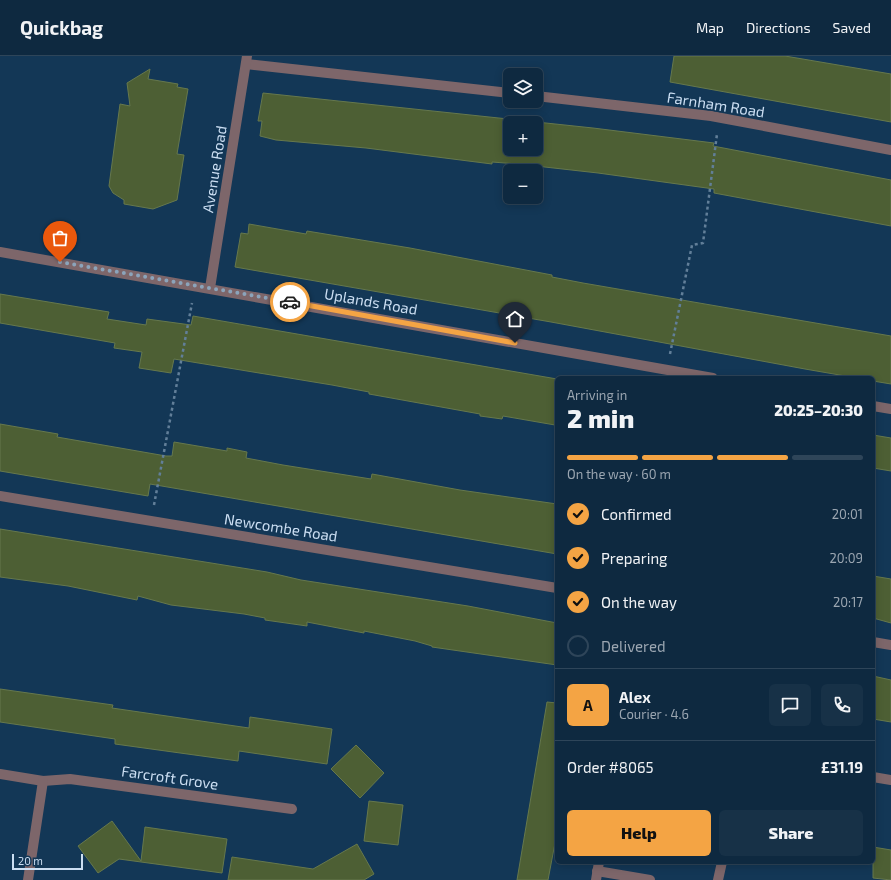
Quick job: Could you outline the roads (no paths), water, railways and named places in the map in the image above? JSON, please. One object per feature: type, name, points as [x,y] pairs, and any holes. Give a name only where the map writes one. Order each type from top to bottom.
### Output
[{"type":"street","points":[[246,60],[503,92]]},
{"type":"street","name":"Avenue Road","points":[[210,288],[246,60]]},
{"type":"street","name":"Farnham Road","points":[[543,97],[720,117],[891,150]]},
{"type":"street","name":"Uplands Road","points":[[0,252],[195,285],[670,373],[696,376]]},
{"type":"street","points":[[875,406],[891,409]]},
{"type":"street","name":"Newcombe Road","points":[[0,496],[555,588]]},
{"type":"street","points":[[875,642],[891,645]]},
{"type":"street","name":"Farcroft Grove","points":[[0,774],[43,780],[70,778],[292,809]]},
{"type":"street","points":[[875,777],[891,780]]},
{"type":"street","points":[[28,880],[43,780]]},
{"type":"street","points":[[718,880],[722,864]]},
{"type":"street","points":[[597,871],[650,880]]}]
